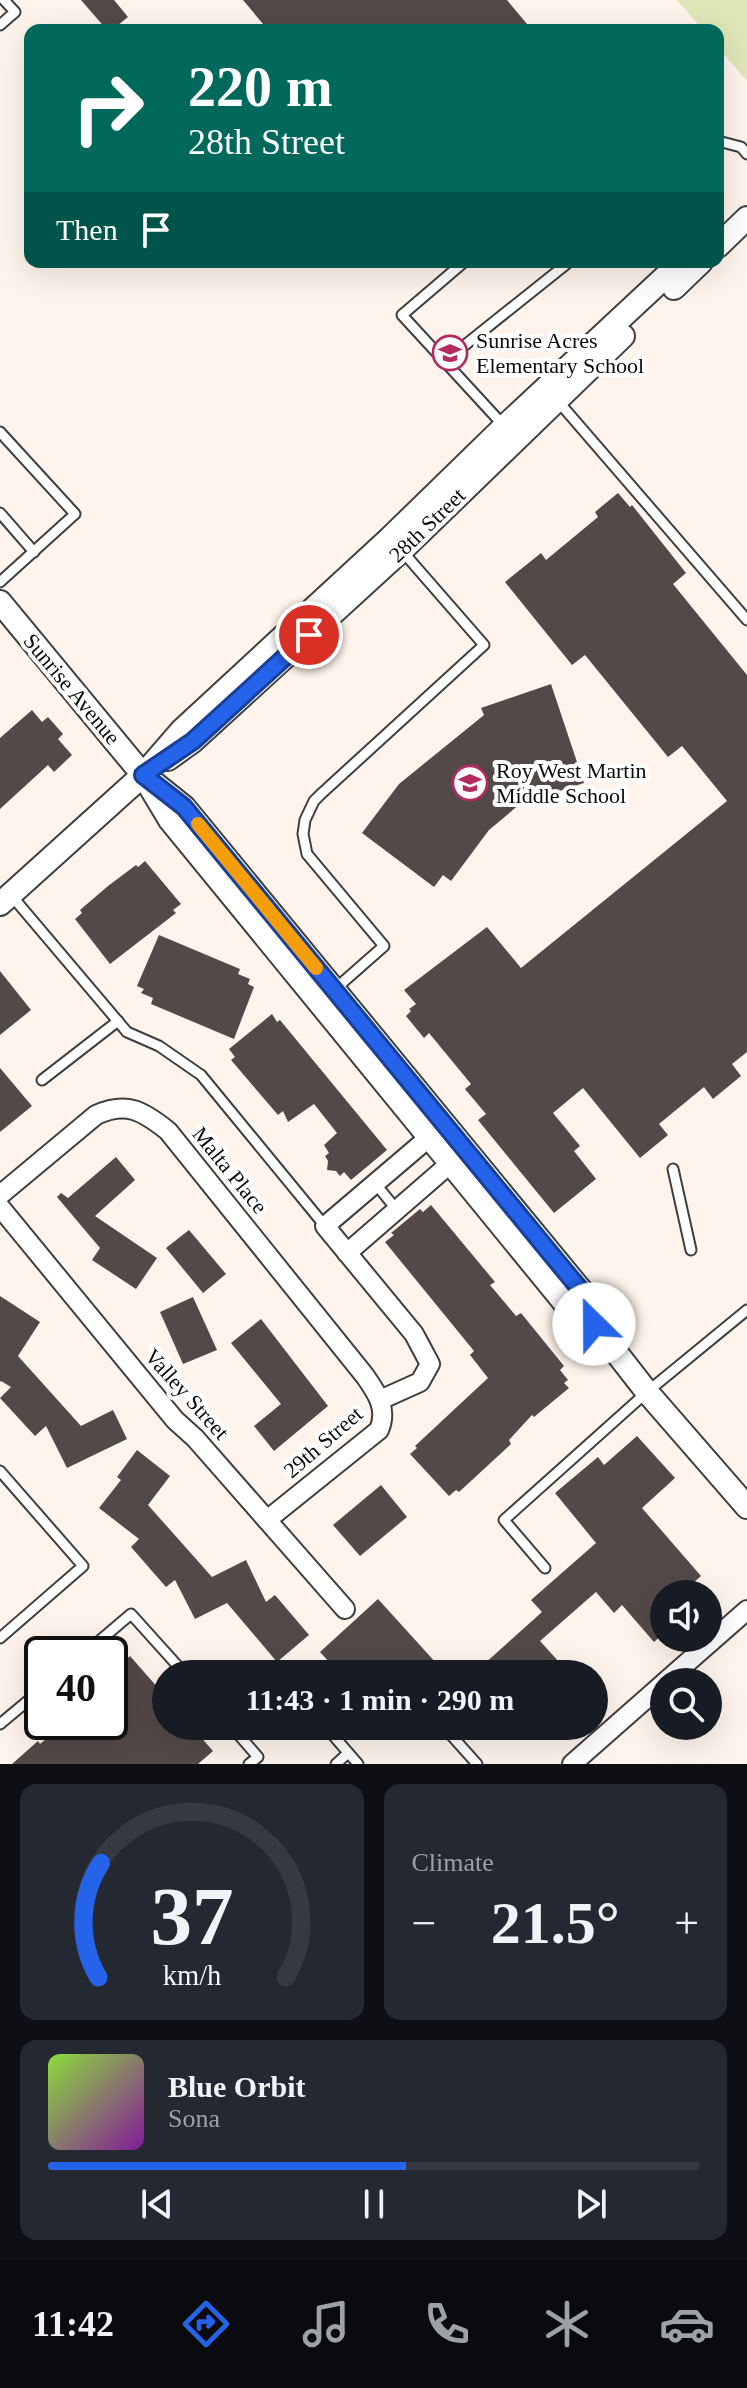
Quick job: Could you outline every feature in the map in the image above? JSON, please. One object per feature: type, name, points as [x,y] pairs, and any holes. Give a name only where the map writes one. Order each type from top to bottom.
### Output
[{"type":"street","points":[[724,222],[747,201]]},
{"type":"street","points":[[724,240],[747,218]]},
{"type":"street","name":"28th Street","points":[[396,544],[504,427],[675,268]]},
{"type":"street","name":"28th Street","points":[[5,899],[143,775],[193,741],[396,544],[557,400],[695,268]]},
{"type":"street","name":"Sunrise Avenue","points":[[0,602],[143,775],[170,820],[458,1157],[568,1307],[594,1324],[647,1392],[747,1507]]},
{"type":"street","name":"Sunrise Avenue","points":[[143,775],[184,807],[334,990],[437,1131]]},
{"type":"street","name":"Malta Place","points":[[0,1195],[96,1115],[123,1107],[137,1110],[168,1131],[365,1376],[380,1400]]},
{"type":"street","points":[[325,1226],[437,1131]]},
{"type":"street","points":[[347,1253],[458,1157]]},
{"type":"street","name":"Valley Street","points":[[0,1207],[175,1420],[195,1438],[345,1609]]},
{"type":"street","name":"29th Street","points":[[267,1520],[379,1430],[383,1421],[380,1400],[420,1382],[430,1364],[414,1334],[325,1226]]},
{"type":"street","points":[[681,1668],[747,1610]]},
{"type":"street","points":[[572,1764],[650,1695]]},
{"type":"lane","points":[[0,25],[15,12],[4,0]]},
{"type":"lane","points":[[724,143],[741,147],[747,154]]},
{"type":"lane","points":[[457,268],[402,315],[504,427]]},
{"type":"lane","points":[[445,361],[561,268]]},
{"type":"lane","points":[[557,400],[747,620]]},
{"type":"lane","points":[[0,432],[75,514],[0,582]]},
{"type":"lane","points":[[0,513],[34,552]]},
{"type":"lane","points":[[334,990],[384,946],[307,854],[303,834],[308,811],[321,794],[484,645],[396,544]]},
{"type":"lane","points":[[5,899],[127,1032],[159,1046],[201,1075],[325,1226]]},
{"type":"lane","points":[[42,1080],[118,1021]]},
{"type":"lane","points":[[673,1169],[691,1250]]},
{"type":"lane","points":[[375,1183],[396,1209]]},
{"type":"lane","points":[[545,1568],[504,1520],[647,1392],[747,1310]]},
{"type":"lane","points":[[0,1471],[83,1566],[0,1638]]},
{"type":"lane","points":[[105,1636],[131,1614],[172,1660]]},
{"type":"lane","points":[[0,1724],[24,1704]]},
{"type":"lane","points":[[243,1740],[258,1757],[249,1764]]},
{"type":"lane","points":[[337,1740],[358,1764]]},
{"type":"lane","points":[[456,1740],[477,1764]]},
{"type":"lane","points":[[336,1764],[348,1753]]},
{"type":"green space","points":[[677,0],[747,0],[747,81],[724,54],[724,24],[698,24]]},
{"type":"building","points":[[81,0],[114,0],[128,17],[119,24],[102,24]]},
{"type":"building","points":[[243,0],[507,0],[527,24],[263,24]]},
{"type":"building","points":[[618,493],[630,507],[632,505],[686,573],[673,584],[747,675],[747,1052],[732,1064],[741,1076],[713,1099],[704,1087],[659,1124],[668,1135],[640,1158],[583,1088],[553,1113],[580,1146],[574,1151],[596,1179],[554,1213],[478,1120],[486,1114],[465,1089],[471,1084],[429,1033],[424,1038],[406,1016],[416,1004],[404,990],[487,927],[521,968],[727,801],[682,746],[668,757],[585,655],[572,665],[505,582],[541,553],[546,560],[598,517],[595,512]]},
{"type":"building","points":[[551,684],[584,783],[520,804],[489,830],[451,881],[443,875],[434,887],[362,833],[399,784],[484,715],[481,708]]},
{"type":"building","points":[[32,710],[42,722],[48,717],[63,734],[58,739],[72,755],[54,772],[48,765],[0,809],[0,738]]},
{"type":"building","points":[[145,861],[181,904],[173,910],[176,913],[110,964],[75,919],[82,913],[80,910],[108,886]]},
{"type":"building","points":[[159,935],[240,969],[238,974],[250,979],[248,984],[254,987],[234,1039],[151,1004],[153,998],[141,993],[144,989],[137,986]]},
{"type":"building","points":[[0,971],[31,1010],[0,1035]]},
{"type":"building","points":[[272,1014],[387,1150],[351,1180],[344,1172],[340,1176],[336,1171],[327,1170],[325,1156],[329,1153],[324,1145],[337,1133],[314,1104],[288,1122],[283,1111],[278,1115],[231,1060],[235,1057],[229,1049]]},
{"type":"building","points":[[0,1068],[32,1106],[0,1132]]},
{"type":"building","points":[[116,1157],[135,1180],[95,1216],[157,1258],[136,1289],[92,1260],[100,1248],[57,1197],[61,1193],[68,1198]]},
{"type":"building","points":[[431,1205],[495,1282],[490,1285],[516,1316],[521,1313],[564,1366],[560,1370],[568,1380],[564,1383],[569,1388],[534,1417],[532,1415],[509,1440],[511,1444],[459,1492],[456,1490],[449,1496],[410,1454],[488,1378],[470,1355],[474,1351],[385,1242],[394,1235],[391,1233],[420,1209],[423,1212]]},
{"type":"building","points":[[189,1230],[226,1274],[203,1293],[166,1248]]},
{"type":"building","points":[[0,1296],[40,1322],[18,1356],[81,1426],[113,1410],[127,1439],[67,1468],[46,1426],[35,1436],[0,1398],[11,1387],[0,1382]]},
{"type":"building","points":[[193,1297],[217,1350],[183,1364],[160,1312]]},
{"type":"building","points":[[261,1319],[328,1406],[274,1451],[254,1426],[281,1404],[231,1343]]},
{"type":"building","points":[[637,1436],[675,1478],[642,1508],[701,1576],[697,1580],[650,1580],[650,1637],[622,1605],[614,1613],[596,1592],[540,1641],[557,1660],[489,1660],[542,1612],[531,1600],[596,1543],[555,1493],[598,1457],[604,1465]]},
{"type":"building","points":[[137,1450],[170,1476],[148,1505],[212,1577],[246,1560],[266,1602],[275,1595],[309,1635],[279,1660],[275,1660],[227,1603],[195,1619],[175,1580],[166,1587],[131,1547],[139,1539],[99,1508],[121,1480],[117,1477]]},
{"type":"building","points":[[381,1485],[407,1517],[360,1556],[333,1525]]},
{"type":"building","points":[[378,1599],[433,1660],[327,1660],[320,1652]]},
{"type":"building","points":[[130,1656],[152,1681],[152,1740],[203,1740],[213,1751],[198,1764],[12,1764],[38,1741],[40,1744],[45,1740],[128,1740]]},
{"type":"slow traffic","points":[[198,824],[316,968]]},
{"type":"place","name":"Sunrise Acres Elementary School","points":[[450,353]]},
{"type":"place","name":"Roy West Martin Middle School","points":[[470,783]]},
{"type":"route","points":[[309,635],[193,741],[143,775],[184,807],[584,1294],[594,1324]]}]
